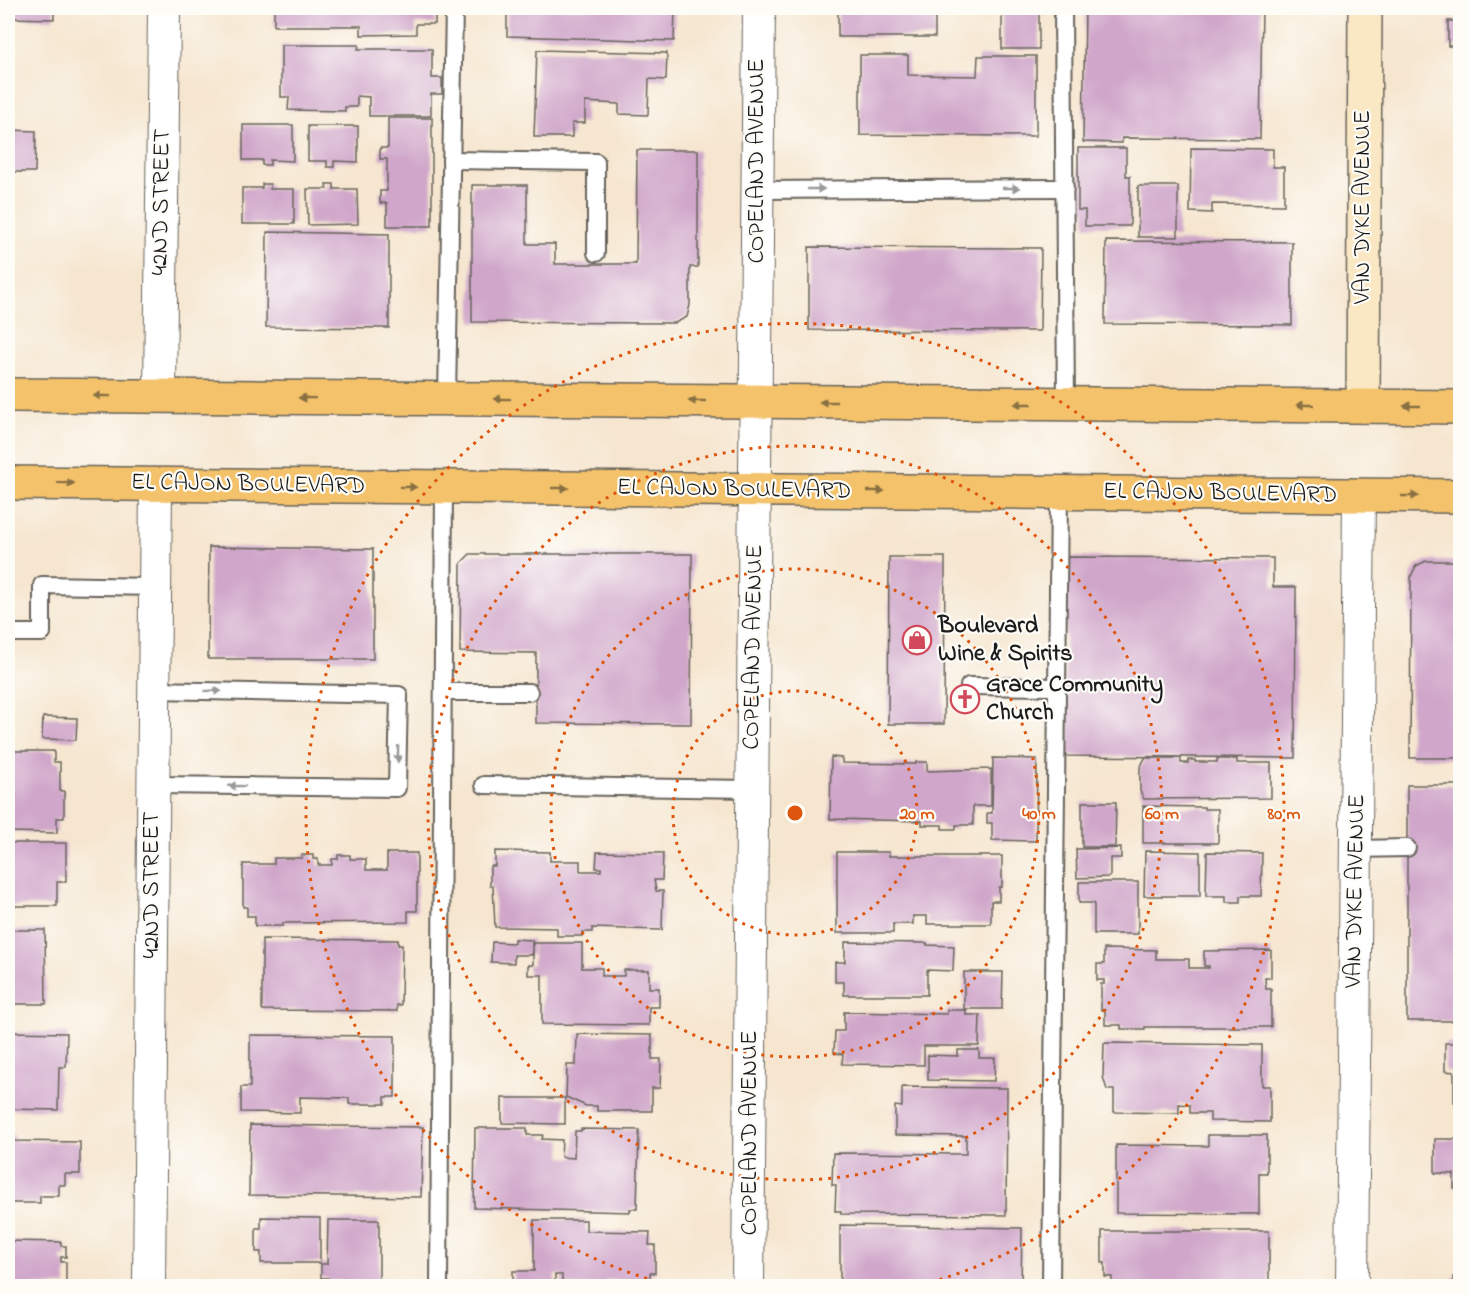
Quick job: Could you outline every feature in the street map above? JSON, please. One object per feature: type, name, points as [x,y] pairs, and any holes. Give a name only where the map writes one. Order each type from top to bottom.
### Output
[{"type":"main road","points":[[8,395],[1461,407]]},
{"type":"main road","name":"EL CAJON BOULEVARD","points":[[8,483],[1461,496]]},
{"type":"street","name":"42ND STREET","points":[[160,396],[164,8]]},
{"type":"street","name":"COPELAND AVENUE","points":[[748,1287],[759,8]]},
{"type":"street","name":"VAN DYKE AVENUE","points":[[1364,406],[1365,8]]},
{"type":"street","name":"42ND STREET","points":[[149,1287],[156,484]]},
{"type":"street","name":"VAN DYKE AVENUE","points":[[1352,1287],[1359,495]]},
{"type":"lane","points":[[447,398],[454,8]]},
{"type":"lane","points":[[1063,8],[1066,404]]},
{"type":"lane","points":[[451,160],[596,162],[596,253]]},
{"type":"lane","points":[[757,190],[1065,188]]},
{"type":"lane","points":[[439,1287],[444,487]]},
{"type":"lane","points":[[1051,1287],[1059,493]]},
{"type":"lane","points":[[8,633],[42,633],[42,585],[155,587]]},
{"type":"lane","points":[[969,686],[1057,687]]},
{"type":"lane","points":[[153,785],[398,788],[399,695],[154,690]]},
{"type":"lane","points":[[443,692],[529,692]]},
{"type":"lane","points":[[484,785],[753,789]]},
{"type":"lane","points":[[1356,849],[1407,848]]},
{"type":"building","points":[[8,8],[54,8],[54,19],[8,18]]},
{"type":"building","points":[[435,8],[435,24],[416,24],[416,34],[361,35],[361,26],[274,26],[274,9]]},
{"type":"building","points":[[507,8],[675,8],[674,41],[507,36]]},
{"type":"building","points":[[828,8],[968,8],[968,10],[935,10],[935,37],[838,37],[838,11],[828,11]]},
{"type":"building","points":[[1002,8],[1039,8],[1039,49],[1002,49]]},
{"type":"building","points":[[1085,8],[1262,8],[1260,139],[1122,138],[1122,143],[1083,142]]},
{"type":"building","points":[[1448,21],[1460,21],[1460,46],[1448,46]]},
{"type":"building","points":[[281,45],[359,45],[358,49],[432,49],[432,78],[442,78],[442,94],[431,94],[431,116],[369,116],[369,97],[357,96],[357,107],[345,107],[345,111],[288,110],[289,97],[281,97]]},
{"type":"building","points":[[537,50],[667,53],[666,80],[649,79],[648,115],[619,114],[619,104],[585,102],[585,123],[572,123],[572,137],[534,137]]},
{"type":"building","points":[[860,55],[908,55],[908,75],[977,76],[978,56],[1036,56],[1036,136],[860,135]]},
{"type":"building","points":[[8,96],[14,96],[14,126],[8,126]]},
{"type":"building","points":[[388,118],[432,118],[432,226],[387,226],[387,203],[380,203],[380,191],[387,191],[387,159],[380,159],[380,148],[388,148]]},
{"type":"building","points":[[243,125],[293,125],[293,161],[270,160],[270,165],[262,165],[262,160],[243,160]]},
{"type":"building","points":[[308,126],[358,126],[358,162],[334,161],[334,167],[327,167],[327,161],[308,161]]},
{"type":"building","points":[[8,130],[36,131],[35,172],[8,172]]},
{"type":"building","points":[[1078,148],[1126,148],[1126,176],[1130,176],[1130,226],[1085,226],[1085,210],[1078,210]]},
{"type":"building","points":[[1191,148],[1273,149],[1273,167],[1284,167],[1284,205],[1212,204],[1212,213],[1190,212]]},
{"type":"building","points":[[637,150],[698,150],[698,267],[690,267],[690,305],[687,317],[675,323],[472,322],[472,185],[527,185],[527,244],[555,244],[555,264],[636,264]]},
{"type":"building","points":[[262,184],[270,184],[270,189],[294,189],[294,224],[242,224],[242,188],[262,188]]},
{"type":"building","points":[[326,184],[334,184],[334,189],[357,189],[358,224],[308,225],[307,189],[327,189]]},
{"type":"building","points":[[1138,186],[1178,186],[1178,237],[1138,237]]},
{"type":"building","points":[[267,232],[389,234],[389,328],[266,327]]},
{"type":"building","points":[[1106,241],[1292,242],[1292,325],[1105,324]]},
{"type":"building","points":[[809,247],[1041,248],[1040,331],[809,330]]},
{"type":"building","points":[[209,547],[373,549],[373,659],[208,659]]},
{"type":"building","points":[[470,554],[692,554],[691,724],[536,723],[536,653],[460,652],[461,563]]},
{"type":"building","name":"Boulevard Wine & Spirits","points":[[889,557],[945,557],[944,724],[888,724]]},
{"type":"building","points":[[1066,557],[1273,558],[1273,587],[1296,587],[1295,758],[1064,756]]},
{"type":"building","points":[[1426,561],[1460,561],[1460,758],[1410,758],[1411,576],[1416,566]]},
{"type":"building","points":[[8,710],[10,710],[10,739],[8,739]]},
{"type":"building","points":[[43,717],[77,718],[76,740],[42,739]]},
{"type":"building","points":[[8,751],[54,751],[54,762],[60,762],[60,791],[64,791],[64,818],[57,818],[57,833],[8,832]]},
{"type":"building","points":[[831,757],[842,758],[842,763],[916,764],[916,762],[927,762],[927,771],[991,769],[991,806],[973,806],[973,825],[956,825],[956,829],[942,829],[942,825],[922,825],[922,821],[830,819]]},
{"type":"building","points":[[993,758],[1037,759],[1036,841],[992,840],[992,823],[987,823],[987,813],[992,813]]},
{"type":"building","points":[[1145,758],[1181,758],[1181,763],[1188,763],[1188,760],[1217,762],[1217,759],[1237,759],[1237,763],[1271,763],[1271,798],[1144,799],[1140,791],[1140,768]]},
{"type":"building","points":[[1407,785],[1460,785],[1460,1021],[1407,1021]]},
{"type":"building","points":[[1082,802],[1116,802],[1115,847],[1082,847]]},
{"type":"building","points":[[1143,806],[1218,809],[1218,843],[1143,843]]},
{"type":"building","points":[[8,843],[66,843],[66,882],[57,882],[57,906],[8,906]]},
{"type":"building","points":[[1121,848],[1121,858],[1110,858],[1110,877],[1077,878],[1076,849]]},
{"type":"building","points":[[495,851],[550,852],[550,861],[580,861],[580,871],[601,871],[601,868],[596,868],[597,852],[663,853],[662,880],[654,880],[656,891],[663,891],[662,930],[592,928],[592,932],[582,932],[582,936],[557,936],[557,928],[495,927],[490,866],[495,866]]},
{"type":"building","points":[[1145,851],[1200,852],[1200,896],[1144,896]]},
{"type":"building","points":[[837,852],[889,852],[889,856],[1002,856],[1002,887],[999,887],[999,901],[991,901],[991,924],[927,924],[927,916],[913,916],[913,924],[893,924],[893,933],[837,933]]},
{"type":"building","points":[[1207,852],[1262,853],[1261,896],[1240,896],[1240,902],[1226,902],[1226,896],[1206,896]]},
{"type":"building","points":[[387,853],[417,853],[417,911],[408,911],[408,922],[283,923],[283,926],[255,926],[255,916],[247,916],[247,907],[243,907],[243,864],[274,864],[274,858],[302,858],[302,855],[313,855],[313,859],[318,859],[318,865],[332,865],[332,859],[338,859],[338,855],[350,855],[350,859],[366,859],[366,870],[387,870]]},
{"type":"building","points":[[1079,882],[1138,882],[1138,934],[1094,934],[1094,903],[1079,903]]},
{"type":"building","points":[[8,930],[45,930],[46,1004],[8,1004]]},
{"type":"building","points":[[262,939],[398,940],[398,945],[402,945],[401,1005],[397,1005],[397,1011],[262,1010]]},
{"type":"building","points":[[514,939],[532,940],[532,955],[514,955],[514,963],[491,962],[492,942],[514,943]]},
{"type":"building","points":[[845,942],[927,943],[927,945],[954,946],[953,971],[927,970],[927,995],[844,995],[844,982],[835,982],[835,962],[845,962]]},
{"type":"building","points":[[533,943],[582,943],[582,968],[602,968],[602,976],[624,976],[624,970],[649,970],[649,988],[659,988],[659,1007],[649,1007],[649,1025],[542,1024],[542,975],[528,975],[528,965],[533,965]]},
{"type":"building","points":[[1104,949],[1156,950],[1156,959],[1189,959],[1189,968],[1209,968],[1209,966],[1204,966],[1204,951],[1271,950],[1271,978],[1265,978],[1266,989],[1271,989],[1271,1027],[1121,1029],[1121,1025],[1105,1025],[1105,1010],[1101,1010],[1101,984],[1104,984],[1104,980],[1097,980],[1097,964],[1104,964]]},
{"type":"building","points":[[964,972],[1003,972],[1002,1009],[964,1009]]},
{"type":"building","points":[[947,1010],[966,1010],[966,1015],[980,1015],[979,1046],[924,1046],[924,1065],[842,1064],[843,1054],[834,1053],[835,1031],[844,1031],[844,1012],[947,1014]]},
{"type":"building","points":[[10,1032],[67,1033],[66,1067],[59,1067],[58,1110],[8,1109]]},
{"type":"building","points":[[577,1034],[652,1035],[652,1059],[661,1059],[660,1088],[652,1088],[652,1111],[597,1111],[597,1106],[586,1106],[566,1097],[567,1065],[576,1065]]},
{"type":"building","points":[[250,1035],[395,1036],[395,1097],[385,1097],[385,1104],[349,1104],[349,1098],[300,1097],[300,1113],[241,1112],[241,1087],[250,1087]]},
{"type":"building","points":[[1104,1043],[1262,1045],[1262,1086],[1270,1086],[1270,1122],[1210,1121],[1210,1113],[1190,1113],[1190,1105],[1179,1104],[1179,1113],[1114,1112],[1114,1090],[1107,1090],[1103,1077]]},
{"type":"building","points":[[1445,1043],[1460,1043],[1460,1102],[1454,1102],[1454,1072],[1445,1071]]},
{"type":"building","points":[[958,1050],[979,1050],[979,1058],[995,1058],[994,1081],[928,1080],[928,1055],[958,1056]]},
{"type":"building","points":[[902,1087],[1007,1088],[1006,1215],[841,1214],[841,1211],[835,1211],[836,1185],[832,1185],[833,1153],[966,1154],[966,1136],[895,1135],[895,1106],[902,1107]]},
{"type":"building","points":[[502,1098],[565,1098],[565,1124],[502,1123]]},
{"type":"building","points":[[250,1125],[423,1127],[421,1197],[249,1195]]},
{"type":"building","points":[[475,1128],[527,1128],[527,1135],[543,1135],[542,1139],[562,1140],[561,1157],[574,1158],[575,1131],[581,1131],[581,1129],[639,1130],[637,1209],[630,1209],[630,1212],[474,1208]]},
{"type":"building","points":[[8,1135],[14,1135],[14,1141],[80,1142],[80,1174],[65,1174],[65,1185],[59,1185],[59,1196],[40,1196],[40,1203],[8,1203]]},
{"type":"building","points":[[1208,1135],[1267,1135],[1267,1173],[1259,1173],[1259,1214],[1116,1213],[1116,1145],[1208,1146]]},
{"type":"building","points":[[1435,1139],[1460,1139],[1460,1188],[1454,1188],[1454,1174],[1435,1173]]},
{"type":"building","points":[[261,1217],[320,1218],[320,1263],[261,1263],[261,1252],[256,1252],[256,1228],[261,1228]]},
{"type":"building","points":[[328,1220],[379,1220],[379,1282],[328,1281],[328,1278],[321,1278],[321,1264],[327,1264]]},
{"type":"building","points":[[534,1220],[586,1220],[586,1231],[650,1232],[649,1245],[655,1245],[655,1273],[650,1273],[650,1281],[605,1280],[605,1286],[562,1286],[562,1275],[555,1275],[555,1286],[513,1286],[513,1271],[534,1271]]},
{"type":"building","points":[[840,1225],[1022,1228],[1021,1286],[840,1286]]},
{"type":"building","points":[[1102,1231],[1269,1231],[1269,1286],[1112,1286],[1112,1277],[1105,1277],[1105,1263],[1102,1263]]},
{"type":"building","points":[[8,1241],[61,1242],[61,1246],[66,1246],[66,1257],[61,1257],[61,1262],[66,1262],[66,1286],[8,1286]]},
{"type":"building","points":[[1453,1277],[1460,1277],[1460,1286],[1453,1286]]},
{"type":"place","name":"Boulevard Wine & Spirits","points":[[917,640]]},
{"type":"place","name":"Grace Community Church","points":[[965,699]]}]
